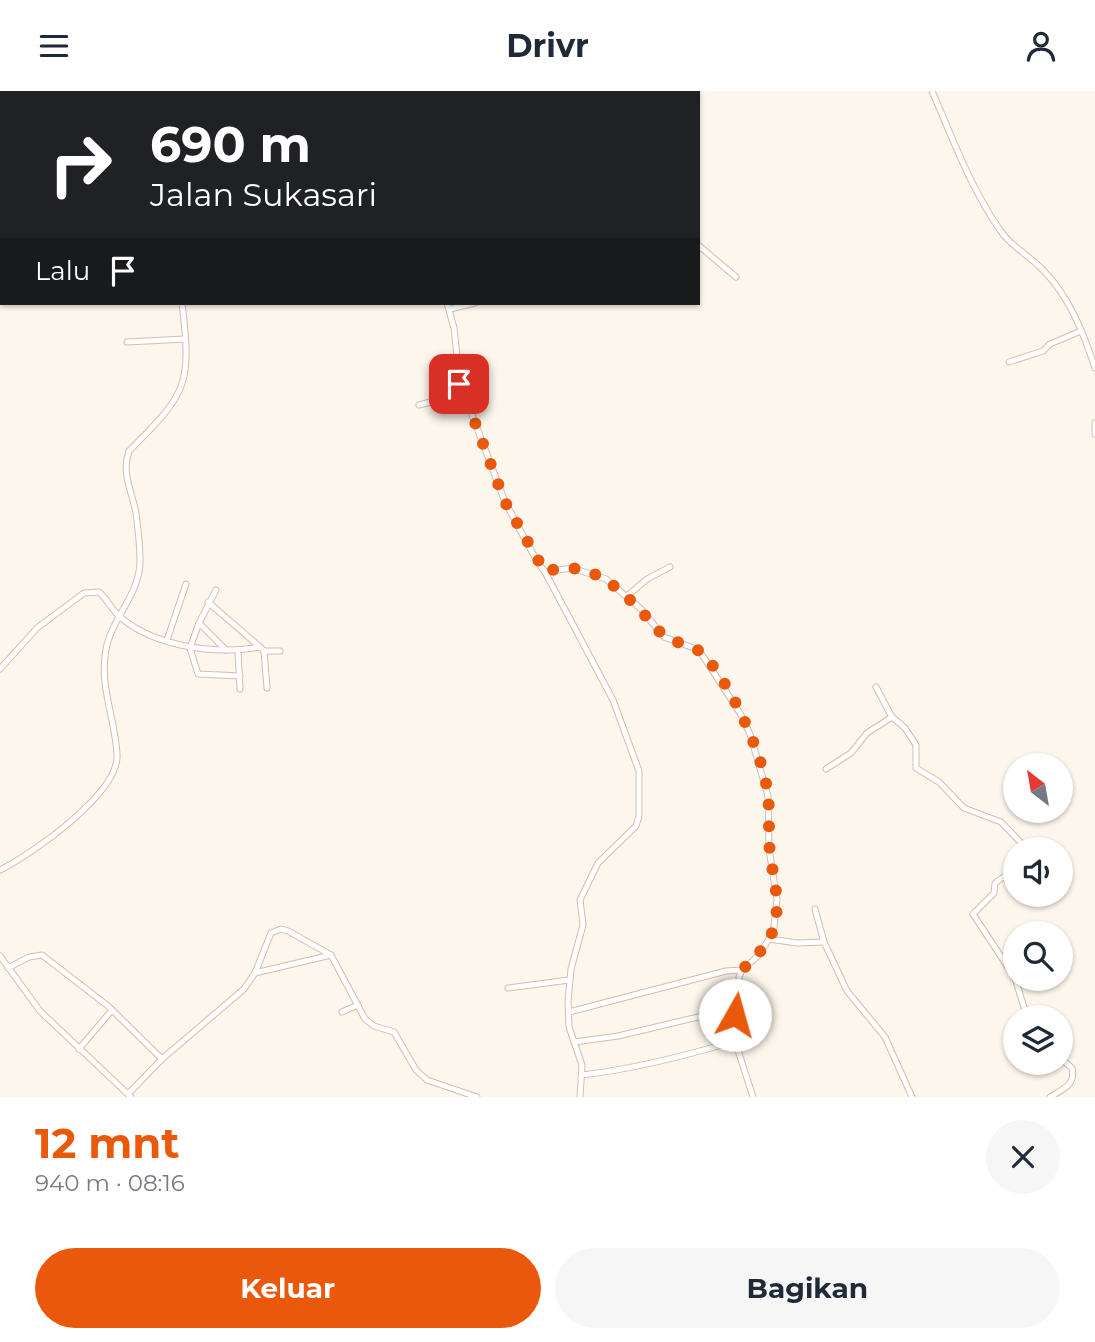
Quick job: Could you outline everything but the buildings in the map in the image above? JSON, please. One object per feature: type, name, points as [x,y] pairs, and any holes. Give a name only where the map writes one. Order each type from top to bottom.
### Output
[{"type":"street","points":[[932,91],[968,173],[998,229],[1050,277],[1067,302],[1095,368]]},
{"type":"street","points":[[700,247],[736,277]]},
{"type":"street","points":[[0,870],[37,849],[105,786],[115,771],[117,751],[107,703],[104,659],[108,636],[134,589],[140,571],[136,512],[125,474],[125,462],[128,451],[178,397],[185,382],[182,305]]},
{"type":"street","points":[[448,306],[461,394],[471,412],[505,502],[613,700],[639,771],[639,816],[636,826],[598,863],[582,892],[580,908],[583,925],[569,980],[569,1027],[582,1075],[580,1097]]},
{"type":"street","points":[[1009,362],[1043,351],[1050,344],[1081,331]]},
{"type":"street","points":[[127,342],[185,339]]},
{"type":"street","points":[[419,405],[461,394]]},
{"type":"street","points":[[1095,423],[1095,434]]},
{"type":"street","points":[[545,572],[564,567],[586,571],[606,579],[627,596],[664,637],[699,650],[704,655],[750,734],[768,796],[769,849],[777,899],[769,939],[760,955],[741,970],[726,971],[569,1012]]},
{"type":"street","points":[[627,596],[647,579],[670,567]]},
{"type":"street","points":[[167,640],[186,584]]},
{"type":"street","points":[[216,590],[208,602],[190,648],[198,674],[240,676]]},
{"type":"street","points":[[0,669],[37,628],[84,593],[99,592],[119,616],[139,629],[190,648],[280,651]]},
{"type":"street","points":[[208,602],[262,649],[267,688]]},
{"type":"street","points":[[199,623],[226,650]]},
{"type":"street","points":[[238,651],[240,689]]},
{"type":"street","points":[[876,687],[892,717],[905,728],[916,745],[915,765],[918,770],[939,782],[964,808],[1002,822],[1016,837]]},
{"type":"street","points":[[826,769],[851,753],[867,733],[892,717]]},
{"type":"street","points":[[1003,878],[996,883],[994,893],[973,914],[1003,960]]},
{"type":"street","points":[[815,909],[824,942],[851,997],[885,1037],[912,1097]]},
{"type":"street","points":[[0,956],[40,1011],[129,1096],[162,1059],[244,989],[256,973],[268,939],[275,930],[288,930],[331,955],[365,1019],[394,1032],[416,1070],[427,1080],[477,1097]]},
{"type":"street","points":[[769,939],[797,943],[824,942]]},
{"type":"street","points":[[8,968],[29,957],[42,955],[112,1010],[162,1059]]},
{"type":"street","points":[[256,973],[331,955]]},
{"type":"street","points":[[741,970],[734,1041],[753,1097]]},
{"type":"street","points":[[508,988],[569,980]]},
{"type":"street","points":[[342,1012],[358,1005]]},
{"type":"street","points":[[574,1042],[618,1036],[736,1008]]},
{"type":"street","points":[[79,1049],[112,1010]]},
{"type":"street","points":[[582,1075],[610,1072],[689,1055],[734,1041]]},
{"type":"street","points":[[1050,1097],[1070,1085],[1073,1075]]},
{"type":"route","points":[[459,384],[505,502],[528,547],[545,572],[564,567],[586,571],[606,579],[641,609],[664,637],[699,650],[740,713],[750,734],[758,754],[768,796],[769,849],[777,899],[774,927],[769,939],[760,955],[741,970],[740,997],[735,1015]]}]
